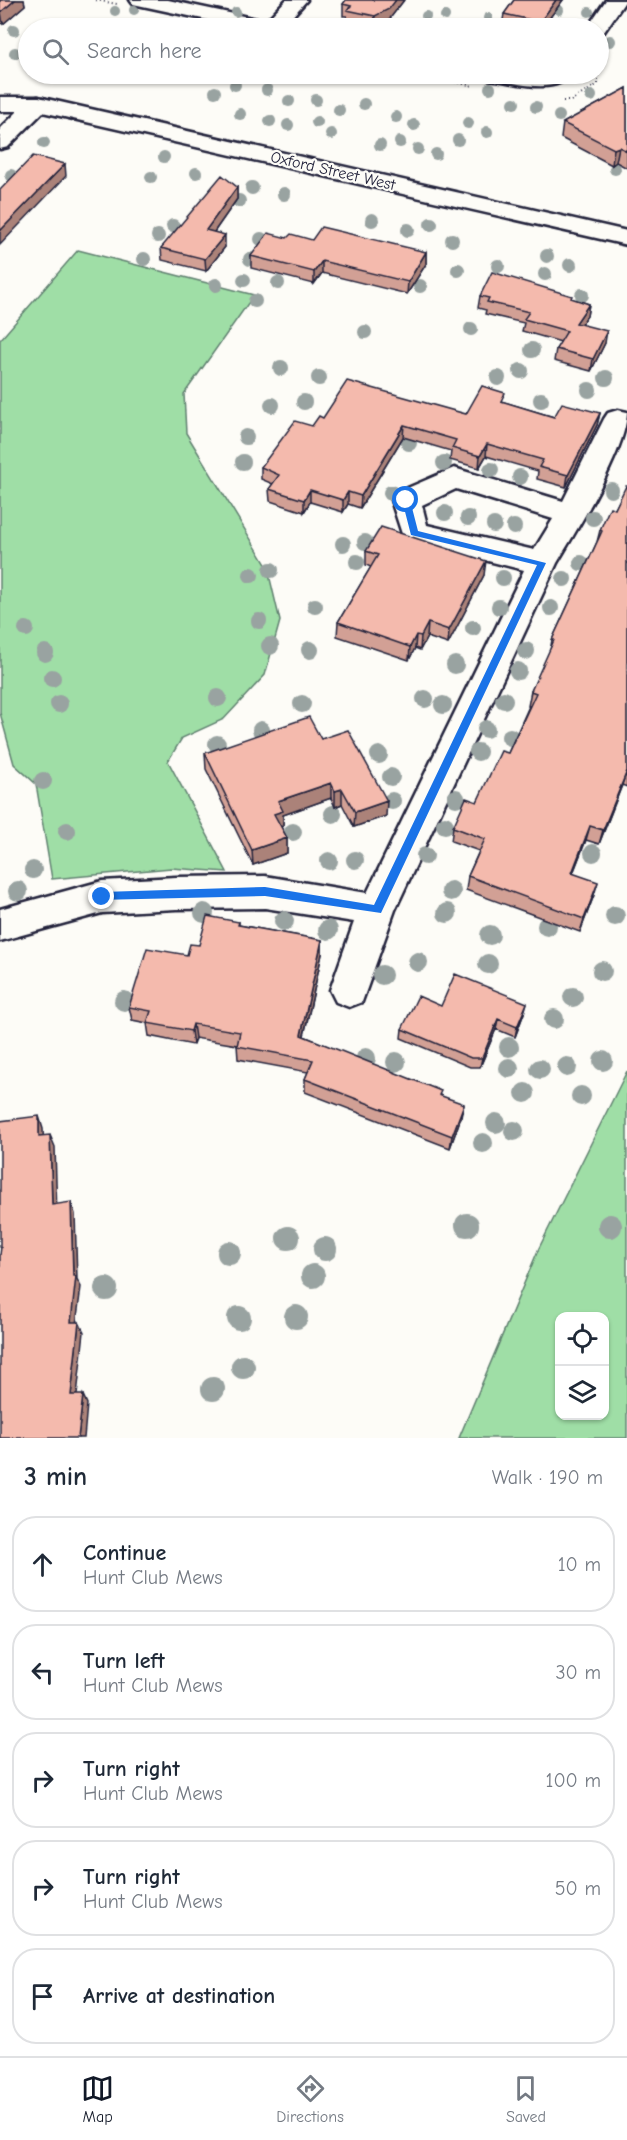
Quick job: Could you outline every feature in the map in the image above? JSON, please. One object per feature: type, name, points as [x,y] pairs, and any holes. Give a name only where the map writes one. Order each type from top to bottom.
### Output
[{"type":"street","points":[[140,0],[226,18]]},
{"type":"street","points":[[282,18],[297,0]]},
{"type":"street","points":[[604,18],[616,0]]},
{"type":"street","name":"Oxford Street West","points":[[0,86],[38,104],[627,238]]},
{"type":"street","name":"Oxford Street West","points":[[0,104],[38,104]]},
{"type":"street","points":[[0,142],[38,104]]},
{"type":"street","points":[[349,990],[377,910],[542,563],[571,514],[618,419]]},
{"type":"street","points":[[542,563],[414,533],[406,500],[454,478],[571,514]]},
{"type":"street","points":[[0,925],[102,897],[176,893],[265,892],[377,910]]},
{"type":"green space","points":[[78,250],[254,295],[184,394],[186,433],[267,566],[280,621],[265,675],[224,719],[182,738],[168,761],[227,872],[171,868],[52,879],[36,784],[14,764],[0,713],[0,340]]},
{"type":"green space","points":[[627,1071],[627,1438],[459,1438],[539,1248]]},
{"type":"building","points":[[0,0],[15,0],[0,12]]},
{"type":"building","points":[[346,0],[396,0],[389,9],[375,16],[347,10],[351,6],[343,4]]},
{"type":"building","points":[[514,0],[556,0],[543,18],[522,18],[504,14]]},
{"type":"building","points":[[627,88],[627,151],[619,147],[614,149],[563,123]]},
{"type":"building","points":[[33,156],[65,164],[0,231],[0,190]]},
{"type":"building","points":[[222,175],[237,187],[206,230],[225,235],[205,259],[161,248]]},
{"type":"building","points":[[321,227],[426,252],[408,282],[322,261],[314,272],[251,256],[268,233],[287,238],[291,234],[312,240]]},
{"type":"building","points":[[492,272],[572,296],[571,298],[589,304],[576,323],[607,331],[593,359],[556,349],[567,331],[524,319],[529,312],[487,302],[489,298],[480,296]]},
{"type":"building","points":[[347,381],[466,414],[482,386],[505,393],[501,401],[554,417],[562,403],[600,413],[568,475],[539,467],[543,460],[487,444],[480,456],[452,448],[456,440],[404,425],[361,496],[348,492],[343,500],[310,490],[304,500],[269,489],[279,475],[261,467],[295,421],[312,426],[319,416],[323,418]]},
{"type":"building","points":[[626,486],[627,771],[603,830],[590,826],[572,873],[598,882],[584,919],[468,876],[485,839],[453,827],[466,798],[477,802],[501,751],[508,753],[536,693],[531,691],[602,531],[600,530],[610,507],[615,509]]},
{"type":"building","points":[[381,527],[486,561],[449,630],[428,623],[421,636],[416,635],[410,647],[338,622],[378,555],[366,551]]},
{"type":"building","points":[[309,717],[321,739],[348,730],[387,801],[355,812],[342,789],[335,791],[331,783],[278,801],[283,811],[274,814],[287,838],[252,850],[205,753]]},
{"type":"building","points":[[207,916],[239,922],[238,925],[322,940],[301,1035],[441,1091],[439,1095],[464,1104],[452,1136],[305,1079],[313,1060],[237,1046],[240,1032],[193,1024],[191,1031],[147,1023],[151,1011],[129,1007],[147,948],[187,955],[190,944],[199,945]]},
{"type":"building","points":[[455,974],[527,1003],[517,1027],[498,1019],[482,1058],[471,1058],[402,1029],[418,996],[441,1006]]},
{"type":"building","points":[[39,1116],[39,1136],[50,1135],[52,1205],[71,1202],[73,1276],[76,1276],[71,1322],[79,1322],[71,1395],[83,1395],[78,1438],[0,1438],[0,1121]]},
{"type":"route","points":[[102,897],[265,892],[377,910],[542,563],[414,533],[406,500]]}]
